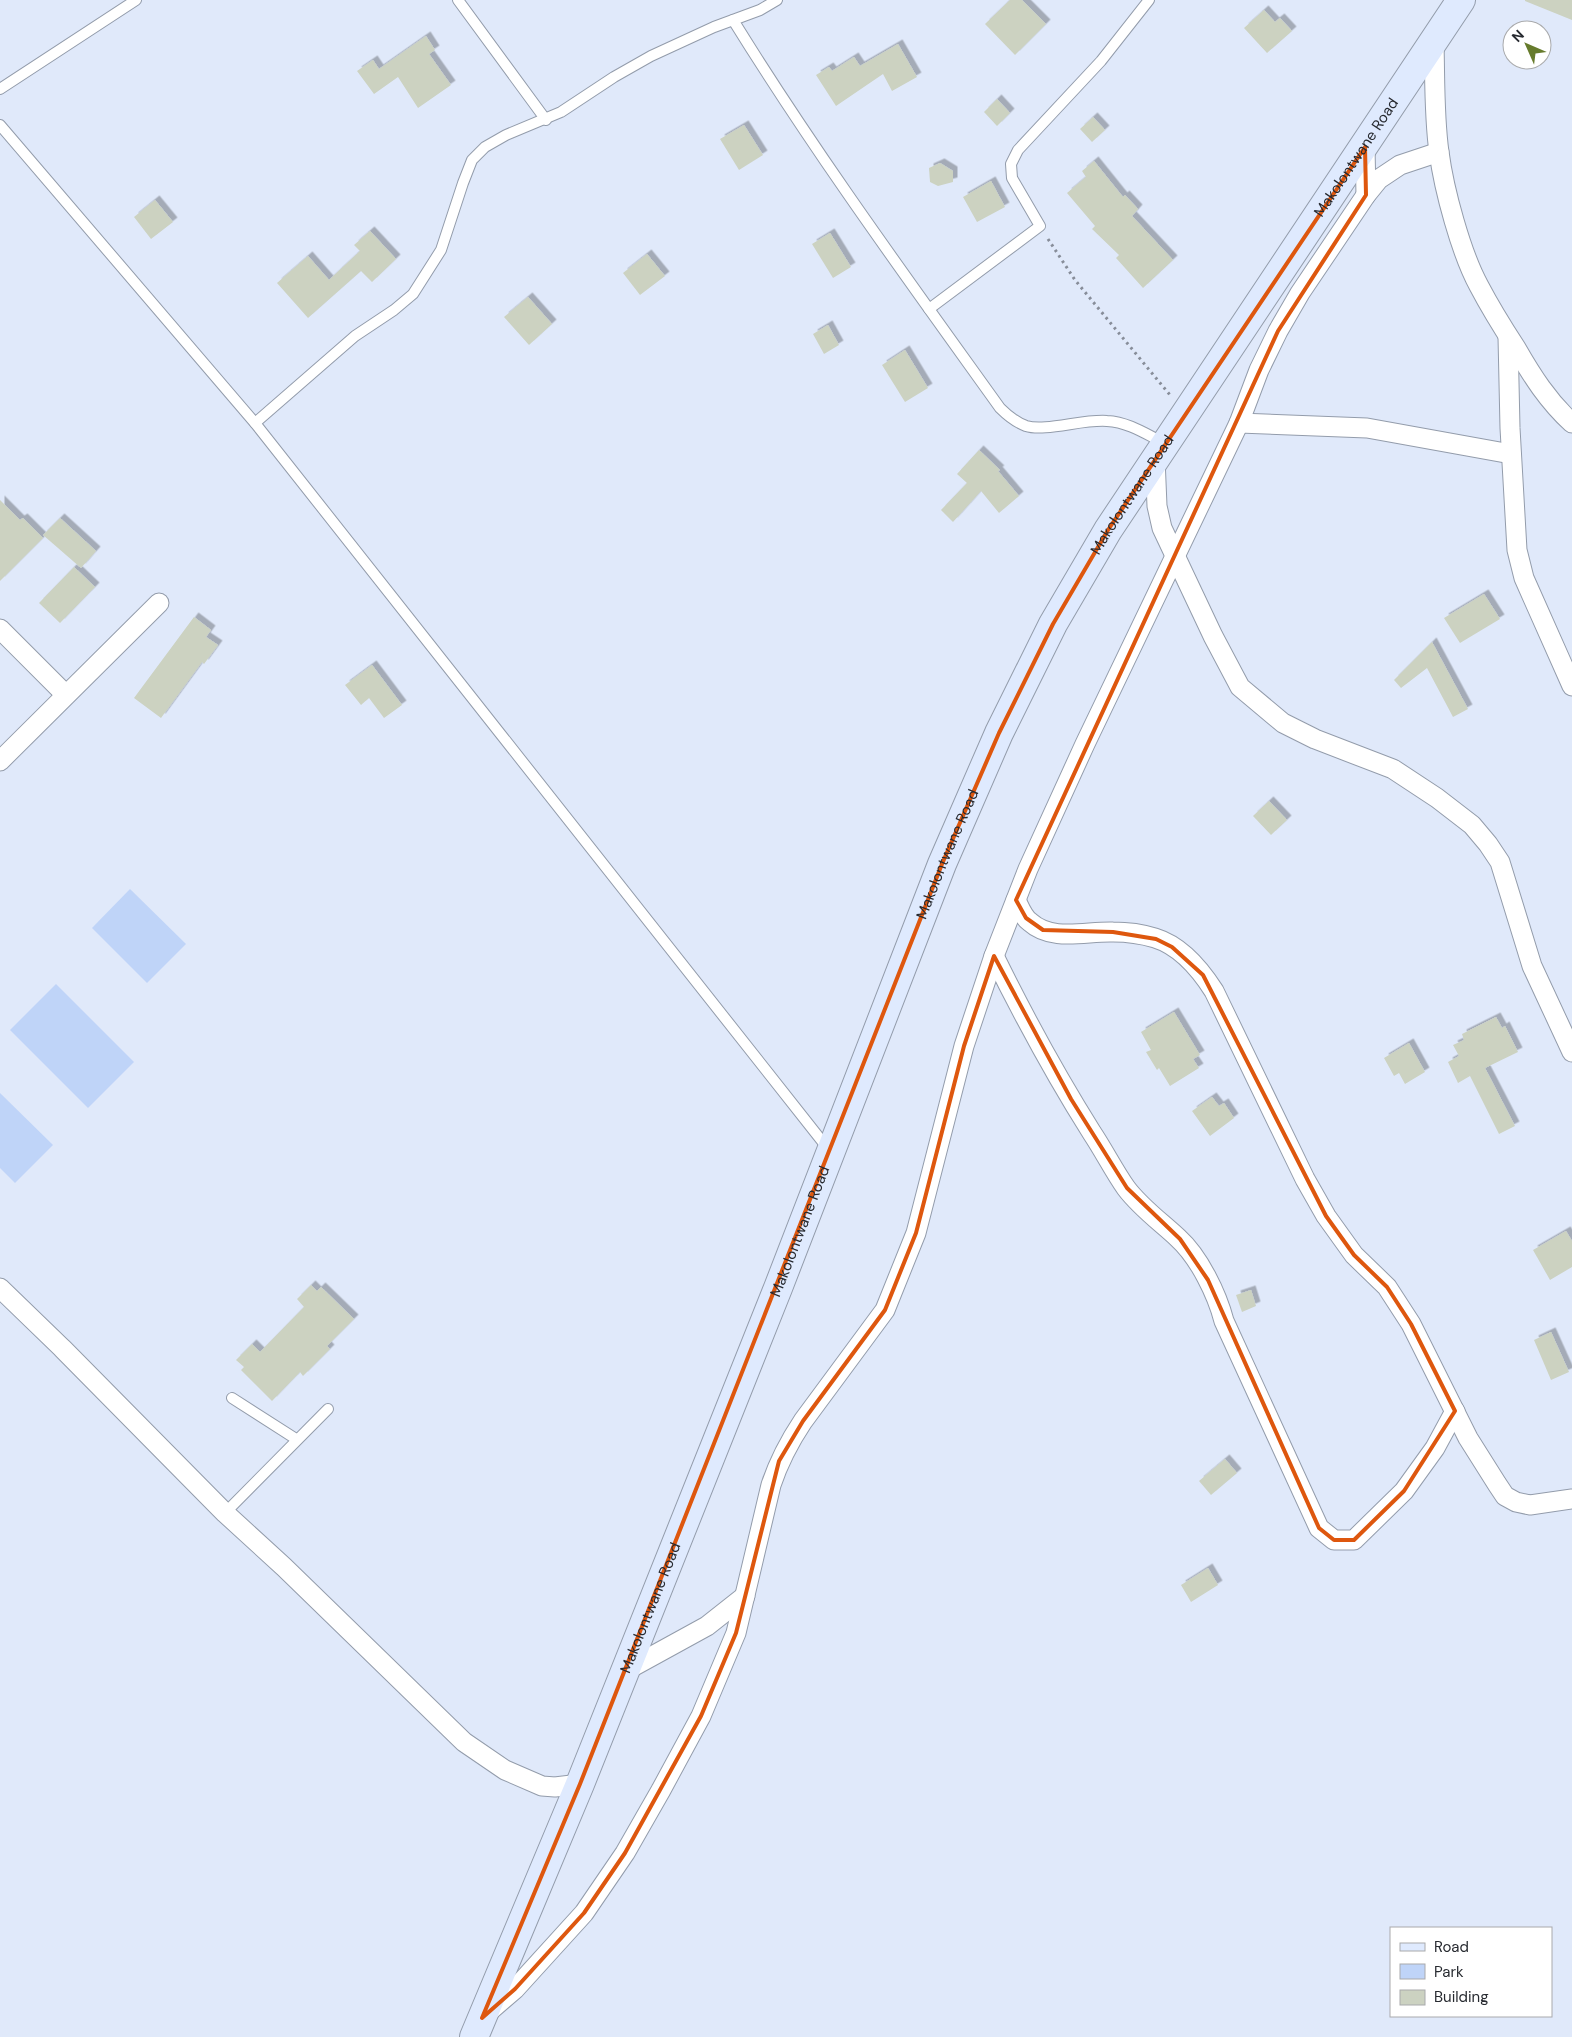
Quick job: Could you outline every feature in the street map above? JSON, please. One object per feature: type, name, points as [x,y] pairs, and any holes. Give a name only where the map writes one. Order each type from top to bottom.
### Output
[{"type":"main road","name":"Makolontwane Road","points":[[478,2027],[580,1784],[942,864],[999,733],[1053,624],[1108,530],[1365,147],[1461,0]]},
{"type":"street","points":[[1434,43],[1439,152],[1449,199],[1465,250],[1478,285],[1508,336],[1541,389],[1559,411],[1572,423]]},
{"type":"street","points":[[1365,147],[1366,195]]},
{"type":"street","points":[[478,2027],[584,1913],[625,1853],[701,1716],[736,1633],[771,1485],[779,1461],[802,1421],[885,1310],[916,1233],[964,1046],[994,956],[1016,900],[1085,744],[1239,423],[1278,331],[1304,286],[1379,179],[1400,165],[1439,152]]},
{"type":"street","points":[[1508,336],[1511,454],[1517,550],[1534,603],[1572,686]]},
{"type":"street","points":[[1239,423],[1366,428],[1511,454]]},
{"type":"street","points":[[1160,451],[1158,506],[1162,528],[1175,558],[1240,687],[1283,722],[1315,739],[1393,769],[1472,824],[1500,862],[1532,966],[1572,1052]]},
{"type":"street","points":[[0,761],[65,694],[159,603]]},
{"type":"street","points":[[0,629],[65,694]]},
{"type":"street","points":[[1016,900],[1026,918],[1043,930],[1056,934],[1113,932],[1156,938],[1172,947],[1203,974],[1214,991],[1318,1202],[1345,1244],[1387,1287],[1411,1324],[1468,1438],[1505,1496],[1516,1502],[1530,1504],[1572,1499]]},
{"type":"street","points":[[994,956],[1018,1004],[1071,1099],[1127,1188],[1147,1212],[1180,1239],[1208,1280],[1224,1321],[1320,1528],[1334,1540],[1354,1540],[1404,1492],[1435,1448],[1454,1411]]},
{"type":"street","points":[[0,1288],[225,1513],[284,1567],[464,1742],[505,1770],[542,1786],[555,1787],[580,1784]]},
{"type":"street","points":[[625,1671],[707,1626],[745,1596]]},
{"type":"lane","points":[[0,89],[136,0]]},
{"type":"lane","points":[[458,0],[546,120]]},
{"type":"lane","points":[[255,423],[355,336],[394,310],[413,294],[441,250],[472,160],[486,147],[506,135],[546,120],[561,112],[614,77],[651,56],[760,10],[777,0]]},
{"type":"lane","points":[[929,309],[1040,226],[1012,178],[1011,164],[1018,150],[1101,61],[1149,0]]},
{"type":"lane","points":[[733,20],[774,86],[1000,408],[1013,420],[1028,426],[1049,426],[1090,420],[1109,421],[1129,426],[1160,451]]},
{"type":"lane","points":[[0,125],[255,423],[830,1152]]},
{"type":"lane","points":[[232,1398],[296,1439]]},
{"type":"lane","points":[[225,1513],[296,1439],[328,1409]]},
{"type":"path","points":[[1040,226],[1074,280],[1185,413]]},
{"type":"highlighted area","points":[[1365,147],[1366,195],[1278,331],[1016,900],[1026,918],[1043,930],[1113,932],[1156,939],[1172,947],[1203,975],[1326,1216],[1354,1255],[1387,1287],[1411,1324],[1455,1411],[1404,1491],[1354,1540],[1334,1540],[1319,1528],[1208,1280],[1180,1239],[1127,1188],[1071,1099],[994,956],[964,1046],[916,1233],[885,1310],[803,1421],[779,1461],[736,1633],[701,1716],[625,1853],[584,1913],[515,1989],[482,2018],[580,1784],[942,864],[999,733],[1053,624],[1108,530]]},
{"type":"green space","points":[[130,889],[186,944],[147,983],[92,928]]},
{"type":"green space","points":[[56,984],[134,1062],[88,1108],[10,1030]]},
{"type":"green space","points":[[0,1093],[53,1145],[15,1183],[0,1168]]},
{"type":"building","points":[[1010,0],[1022,0],[1046,24],[1015,55],[985,24]]},
{"type":"building","points":[[1572,0],[1572,20],[1525,1]]},
{"type":"building","points":[[1264,10],[1275,22],[1280,18],[1292,31],[1267,53],[1244,28]]},
{"type":"building","points":[[426,36],[435,50],[429,54],[451,85],[418,108],[398,77],[374,94],[357,71],[373,60],[379,69]]},
{"type":"building","points":[[898,44],[917,77],[892,91],[883,74],[836,106],[816,75],[829,67],[832,71],[854,57],[860,66]]},
{"type":"building","points":[[997,99],[1010,113],[997,126],[984,112]]},
{"type":"building","points":[[1093,117],[1105,130],[1092,142],[1080,129]]},
{"type":"building","points":[[744,125],[763,155],[739,170],[720,139]]},
{"type":"building","points":[[1094,161],[1123,197],[1125,195],[1138,209],[1132,216],[1173,260],[1143,288],[1116,258],[1119,255],[1092,229],[1095,226],[1067,193],[1086,177],[1082,171]]},
{"type":"building","points":[[940,163],[953,171],[953,182],[938,186],[930,182],[929,168]]},
{"type":"building","points":[[991,181],[1005,207],[977,222],[963,197]]},
{"type":"building","points":[[155,200],[173,222],[151,239],[134,217]]},
{"type":"building","points":[[370,231],[396,259],[372,282],[361,271],[308,318],[277,283],[308,256],[329,280],[360,251],[354,245]]},
{"type":"building","points":[[830,233],[851,267],[833,278],[812,244]]},
{"type":"building","points":[[647,254],[665,276],[640,295],[623,273]]},
{"type":"building","points":[[528,297],[552,324],[529,345],[504,317]]},
{"type":"building","points":[[828,325],[839,345],[824,354],[813,334]]},
{"type":"building","points":[[905,350],[928,388],[905,402],[882,365]]},
{"type":"building","points":[[979,450],[1000,470],[998,471],[1019,496],[999,513],[981,491],[953,522],[941,510],[967,483],[957,474]]},
{"type":"building","points":[[0,500],[20,520],[23,518],[43,538],[0,581]]},
{"type":"building","points":[[60,518],[96,551],[81,568],[43,535]]},
{"type":"building","points":[[74,567],[95,587],[60,623],[39,603]]},
{"type":"building","points":[[1484,594],[1500,619],[1460,643],[1444,618]]},
{"type":"building","points":[[194,617],[211,630],[206,637],[218,645],[204,664],[202,662],[161,718],[134,698]]},
{"type":"building","points":[[1432,642],[1468,709],[1453,717],[1427,668],[1401,688],[1394,680]]},
{"type":"building","points":[[372,665],[402,705],[384,718],[369,698],[361,705],[345,685]]},
{"type":"building","points":[[1269,801],[1287,820],[1271,835],[1253,816]]},
{"type":"building","points":[[1174,1012],[1200,1055],[1193,1059],[1199,1068],[1170,1086],[1146,1052],[1151,1050],[1141,1032]]},
{"type":"building","points":[[1496,1017],[1502,1028],[1505,1026],[1518,1052],[1485,1068],[1515,1126],[1499,1134],[1470,1076],[1458,1083],[1448,1062],[1459,1056],[1453,1045],[1464,1040],[1462,1034]]},
{"type":"building","points":[[1409,1043],[1425,1072],[1405,1084],[1399,1073],[1394,1076],[1384,1058]]},
{"type":"building","points":[[1212,1097],[1219,1106],[1224,1103],[1234,1118],[1210,1136],[1192,1111]]},
{"type":"building","points":[[1566,1231],[1572,1241],[1572,1267],[1550,1280],[1533,1250]]},
{"type":"building","points":[[311,1285],[317,1291],[321,1287],[354,1319],[327,1346],[330,1349],[303,1376],[300,1372],[272,1401],[241,1370],[244,1367],[236,1360],[252,1344],[260,1352],[304,1307],[297,1299]]},
{"type":"building","points":[[1251,1290],[1256,1306],[1242,1312],[1236,1295]]},
{"type":"building","points":[[1551,1332],[1569,1372],[1551,1380],[1534,1340]]},
{"type":"building","points":[[1225,1459],[1237,1473],[1211,1495],[1199,1481]]},
{"type":"building","points":[[1208,1568],[1218,1585],[1191,1602],[1181,1585]]}]
